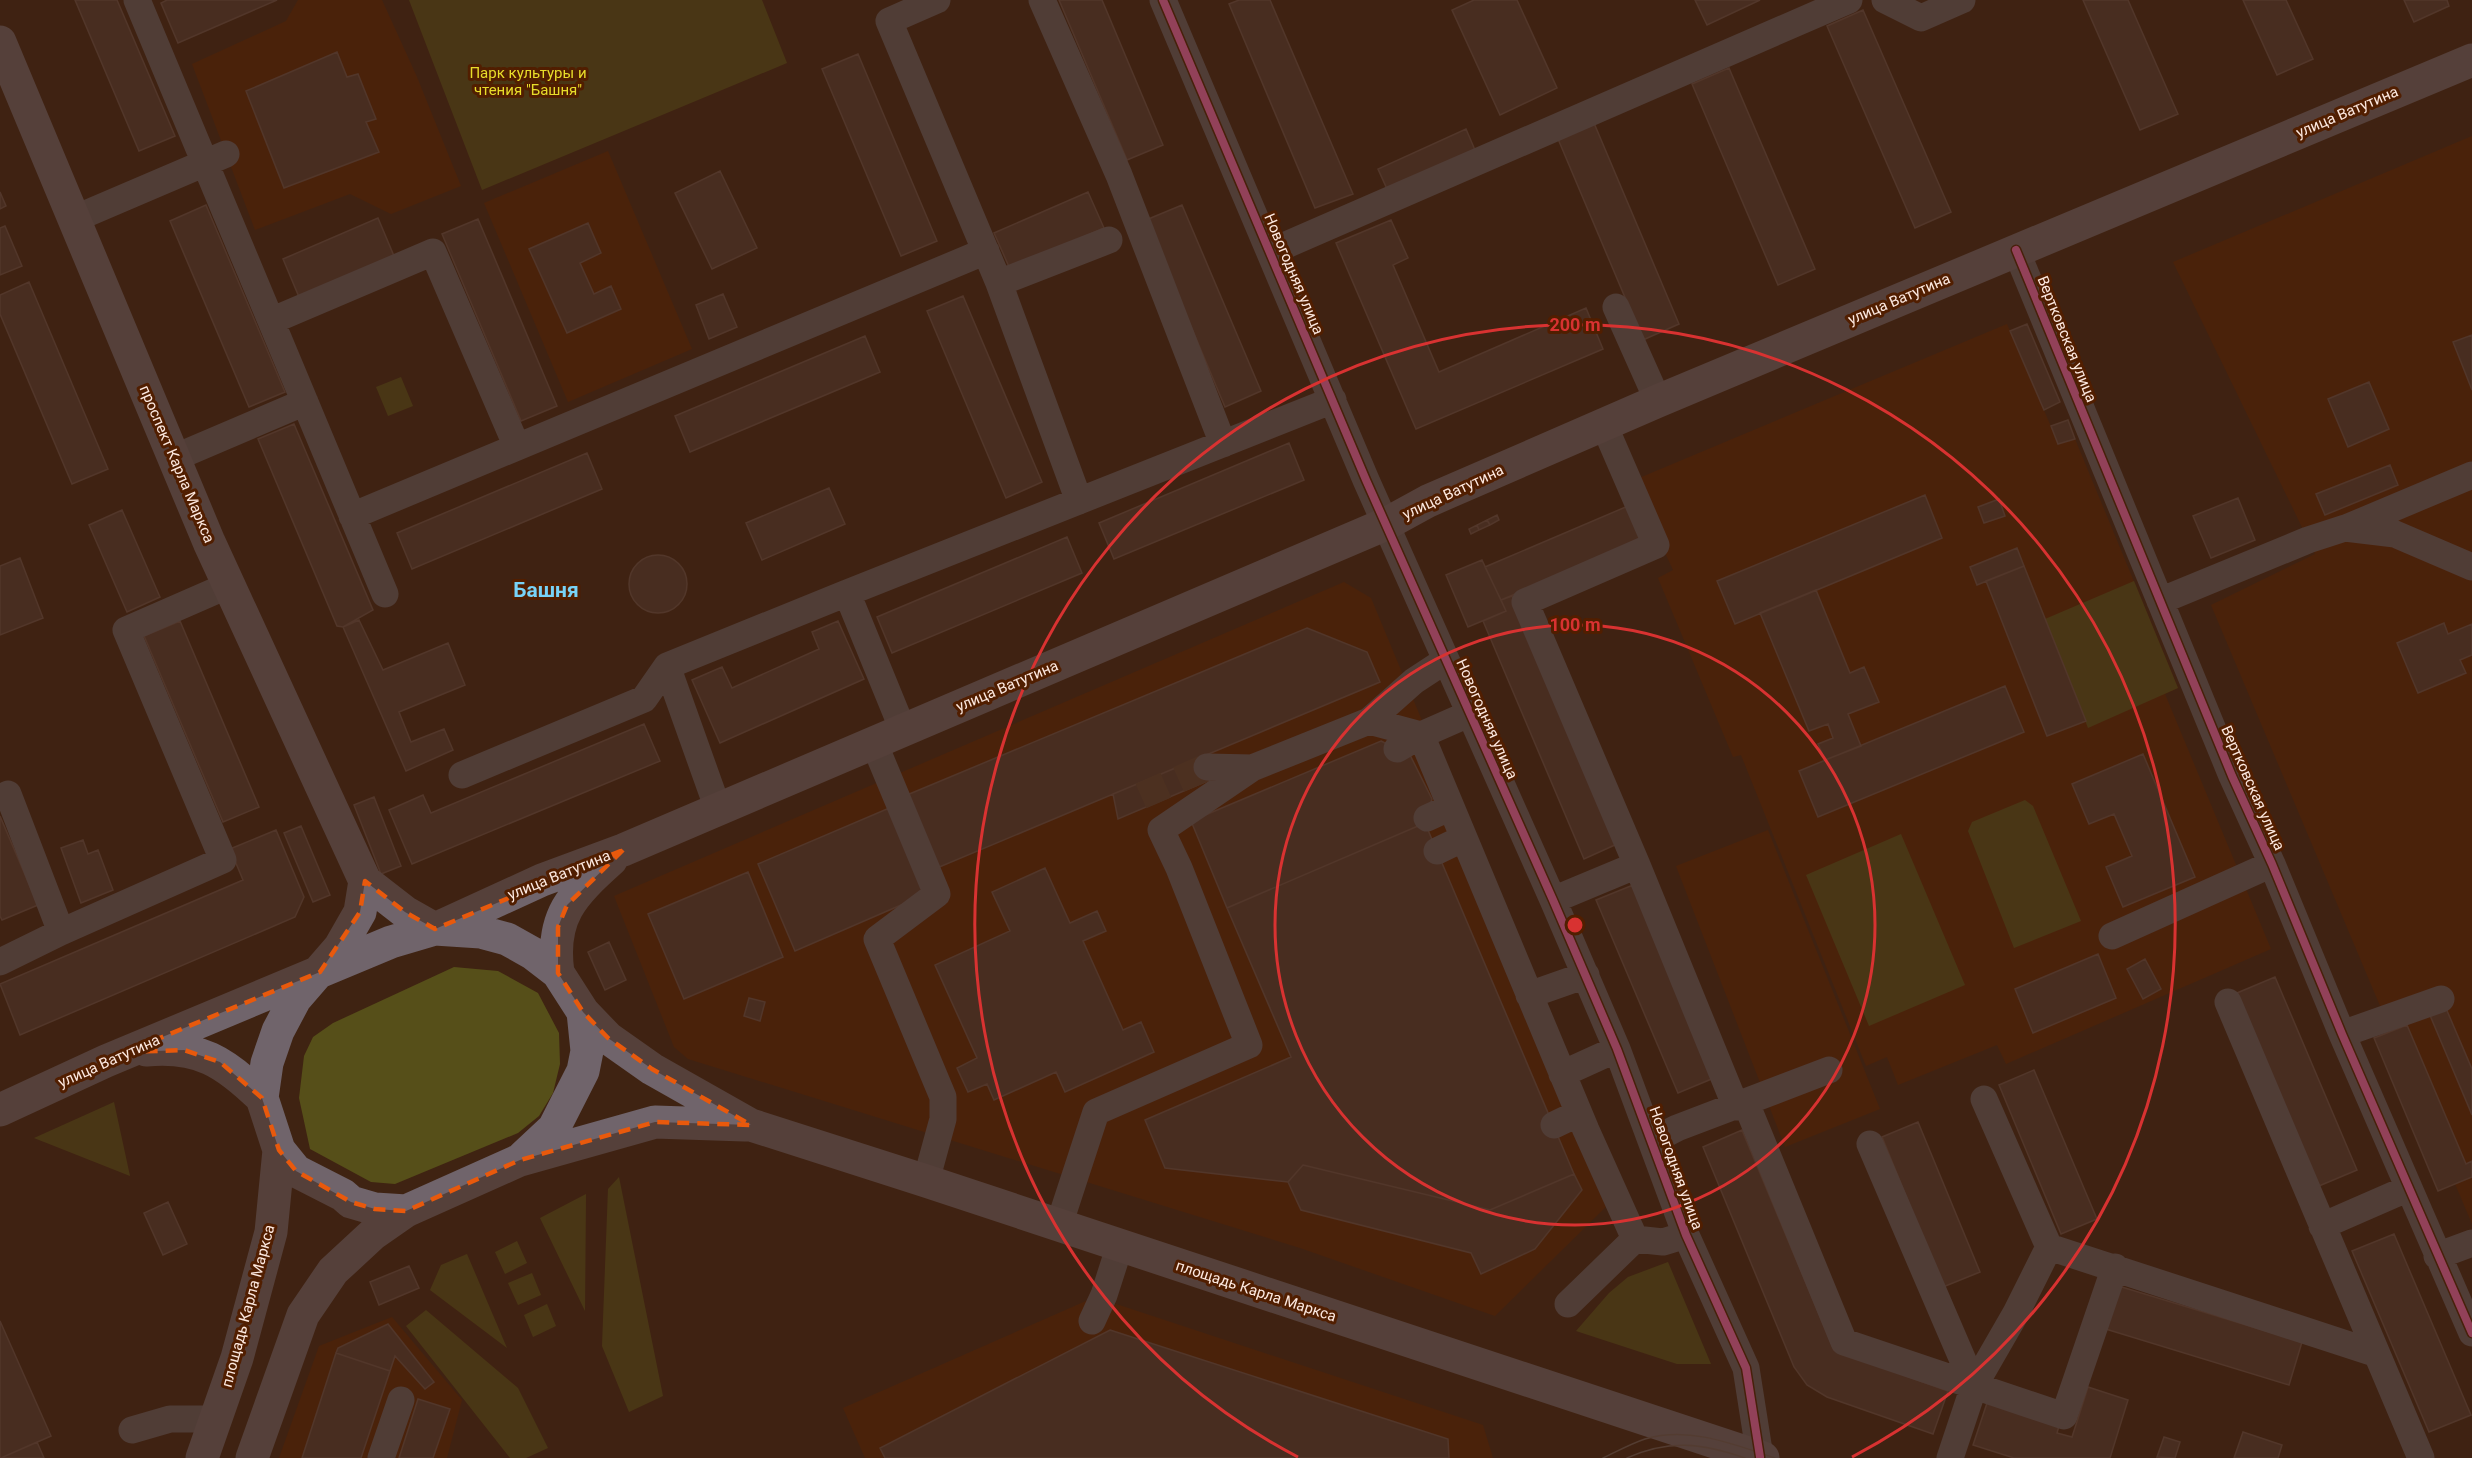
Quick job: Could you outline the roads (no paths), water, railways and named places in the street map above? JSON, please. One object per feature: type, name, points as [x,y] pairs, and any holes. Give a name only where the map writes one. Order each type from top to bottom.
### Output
[{"type":"main road","name":"проспект Карла Маркса","points":[[0,42],[229,585],[365,881]]},
{"type":"main road","name":"улица Ватутина","points":[[435,929],[542,880],[623,850],[1386,524],[1428,501],[1658,401],[2472,60]]},
{"type":"main road","points":[[558,973],[555,951],[558,927],[567,905],[582,886],[623,850]]},
{"type":"main road","name":"площадь Карла Маркса","points":[[406,1211],[375,1209],[351,1202],[343,1195],[296,1171],[279,1150],[262,1098],[267,1063],[278,1031],[295,999],[340,948],[360,912],[365,881],[405,912],[435,929]]},
{"type":"main road","name":"площадь Карла Маркса","points":[[320,972],[391,942],[435,929],[481,932],[507,939],[532,953],[558,973],[583,1012],[608,1038],[652,1069],[751,1125],[926,1180],[1761,1458]]},
{"type":"main road","name":"улица Ватутина","points":[[0,1110],[126,1052],[320,972]]},
{"type":"main road","name":"площадь Карла Маркса","points":[[520,1160],[554,1128],[583,1071],[587,1052],[583,1012]]},
{"type":"main road","points":[[126,1052],[184,1050],[203,1054],[220,1062],[242,1078],[262,1098]]},
{"type":"main road","name":"площадь Карла Маркса","points":[[252,1458],[303,1315],[333,1271],[373,1234],[406,1211],[520,1160],[656,1122],[751,1125]]},
{"type":"main road","name":"площадь Карла Маркса","points":[[202,1458],[237,1358],[271,1232],[279,1150]]},
{"type":"street","points":[[137,0],[215,158],[271,321],[385,594]]},
{"type":"street","points":[[937,0],[889,21],[999,283],[1079,501]]},
{"type":"street","points":[[1042,0],[1119,175],[1224,444]]},
{"type":"street","name":"Новогодняя улица","points":[[1163,0],[1332,400],[1617,1049],[1686,1235],[1746,1368],[1761,1458]]},
{"type":"street","points":[[1270,252],[1849,0]]},
{"type":"street","points":[[1885,0],[1922,18],[1962,0]]},
{"type":"street","points":[[74,219],[215,158]]},
{"type":"street","points":[[999,283],[1109,240]]},
{"type":"street","name":"Вертковская улица","points":[[2016,250],[2076,375],[2160,601],[2232,776],[2272,864],[2342,1034],[2472,1333]]},
{"type":"street","points":[[352,516],[986,251]]},
{"type":"street","points":[[271,321],[433,252],[517,447]]},
{"type":"street","points":[[1616,308],[1658,401]]},
{"type":"street","points":[[462,775],[644,699],[667,666],[847,592],[1332,400]]},
{"type":"street","points":[[174,458],[305,402]]},
{"type":"street","points":[[1604,425],[1656,545],[1525,602],[1844,1342],[2064,1416],[2115,1266]]},
{"type":"street","points":[[2160,601],[2472,475]]},
{"type":"street","points":[[2345,528],[2395,534],[2472,567]]},
{"type":"street","points":[[0,962],[61,932],[223,860],[126,630],[229,585]]},
{"type":"street","points":[[847,592],[937,894],[877,939],[943,1097],[943,1119],[926,1180]]},
{"type":"street","points":[[1362,733],[1414,681],[1446,660]]},
{"type":"street","points":[[667,666],[718,809]]},
{"type":"street","points":[[1397,749],[1421,735],[1471,713]]},
{"type":"street","points":[[1059,1225],[1096,1112],[1249,1045],[1179,868],[1161,830],[1252,768],[1362,733],[1401,728],[1421,735]]},
{"type":"street","points":[[1421,735],[1439,812],[1467,845],[1582,1122],[1635,1239]]},
{"type":"street","points":[[1207,767],[1252,768]]},
{"type":"street","points":[[8,794],[61,932]]},
{"type":"street","points":[[1440,857],[1467,845]]},
{"type":"street","points":[[2112,936],[2272,864]]},
{"type":"street","points":[[1553,900],[1637,865]]},
{"type":"street","points":[[1530,995],[1586,975]]},
{"type":"street","points":[[2342,1034],[2441,999]]},
{"type":"street","points":[[2228,1002],[2421,1458]]},
{"type":"street","points":[[1562,1074],[1617,1049]]},
{"type":"street","points":[[1652,1141],[1677,1128],[1828,1070]]},
{"type":"street","points":[[1984,1099],[2049,1247]]},
{"type":"street","points":[[1557,1133],[1582,1122]]},
{"type":"street","points":[[1870,1144],[1974,1386]]},
{"type":"street","points":[[2322,1226],[2409,1188]]},
{"type":"street","points":[[1635,1239],[1663,1242],[1686,1235]]},
{"type":"street","points":[[1568,1304],[1635,1239]]},
{"type":"street","points":[[2437,1256],[2472,1242]]},
{"type":"street","points":[[1092,1321],[1104,1295],[1120,1245]]},
{"type":"street","points":[[2049,1247],[2115,1266],[2377,1353]]},
{"type":"street","points":[[1950,1458],[1974,1386],[2016,1313],[2049,1247]]},
{"type":"street","name":"площадь Карла Маркса","points":[[268,1458],[274,1393]]},
{"type":"street","points":[[381,1458],[400,1400]]},
{"type":"street","points":[[132,1430],[170,1419],[215,1419]]},
{"type":"tunnel","points":[[1141,796],[1207,767]]},
{"type":"tram line","points":[[1603,1458],[1645,1439],[1678,1435],[1711,1438],[1775,1458]]},
{"type":"tram line","points":[[1627,1458],[1657,1448],[1686,1445],[1714,1449],[1745,1458]]},
{"type":"district","name":"Башня","points":[[546,590]]},
{"type":"park label","name":"Парк культуры и чтения \"Башня\"","points":[[528,82]]}]
